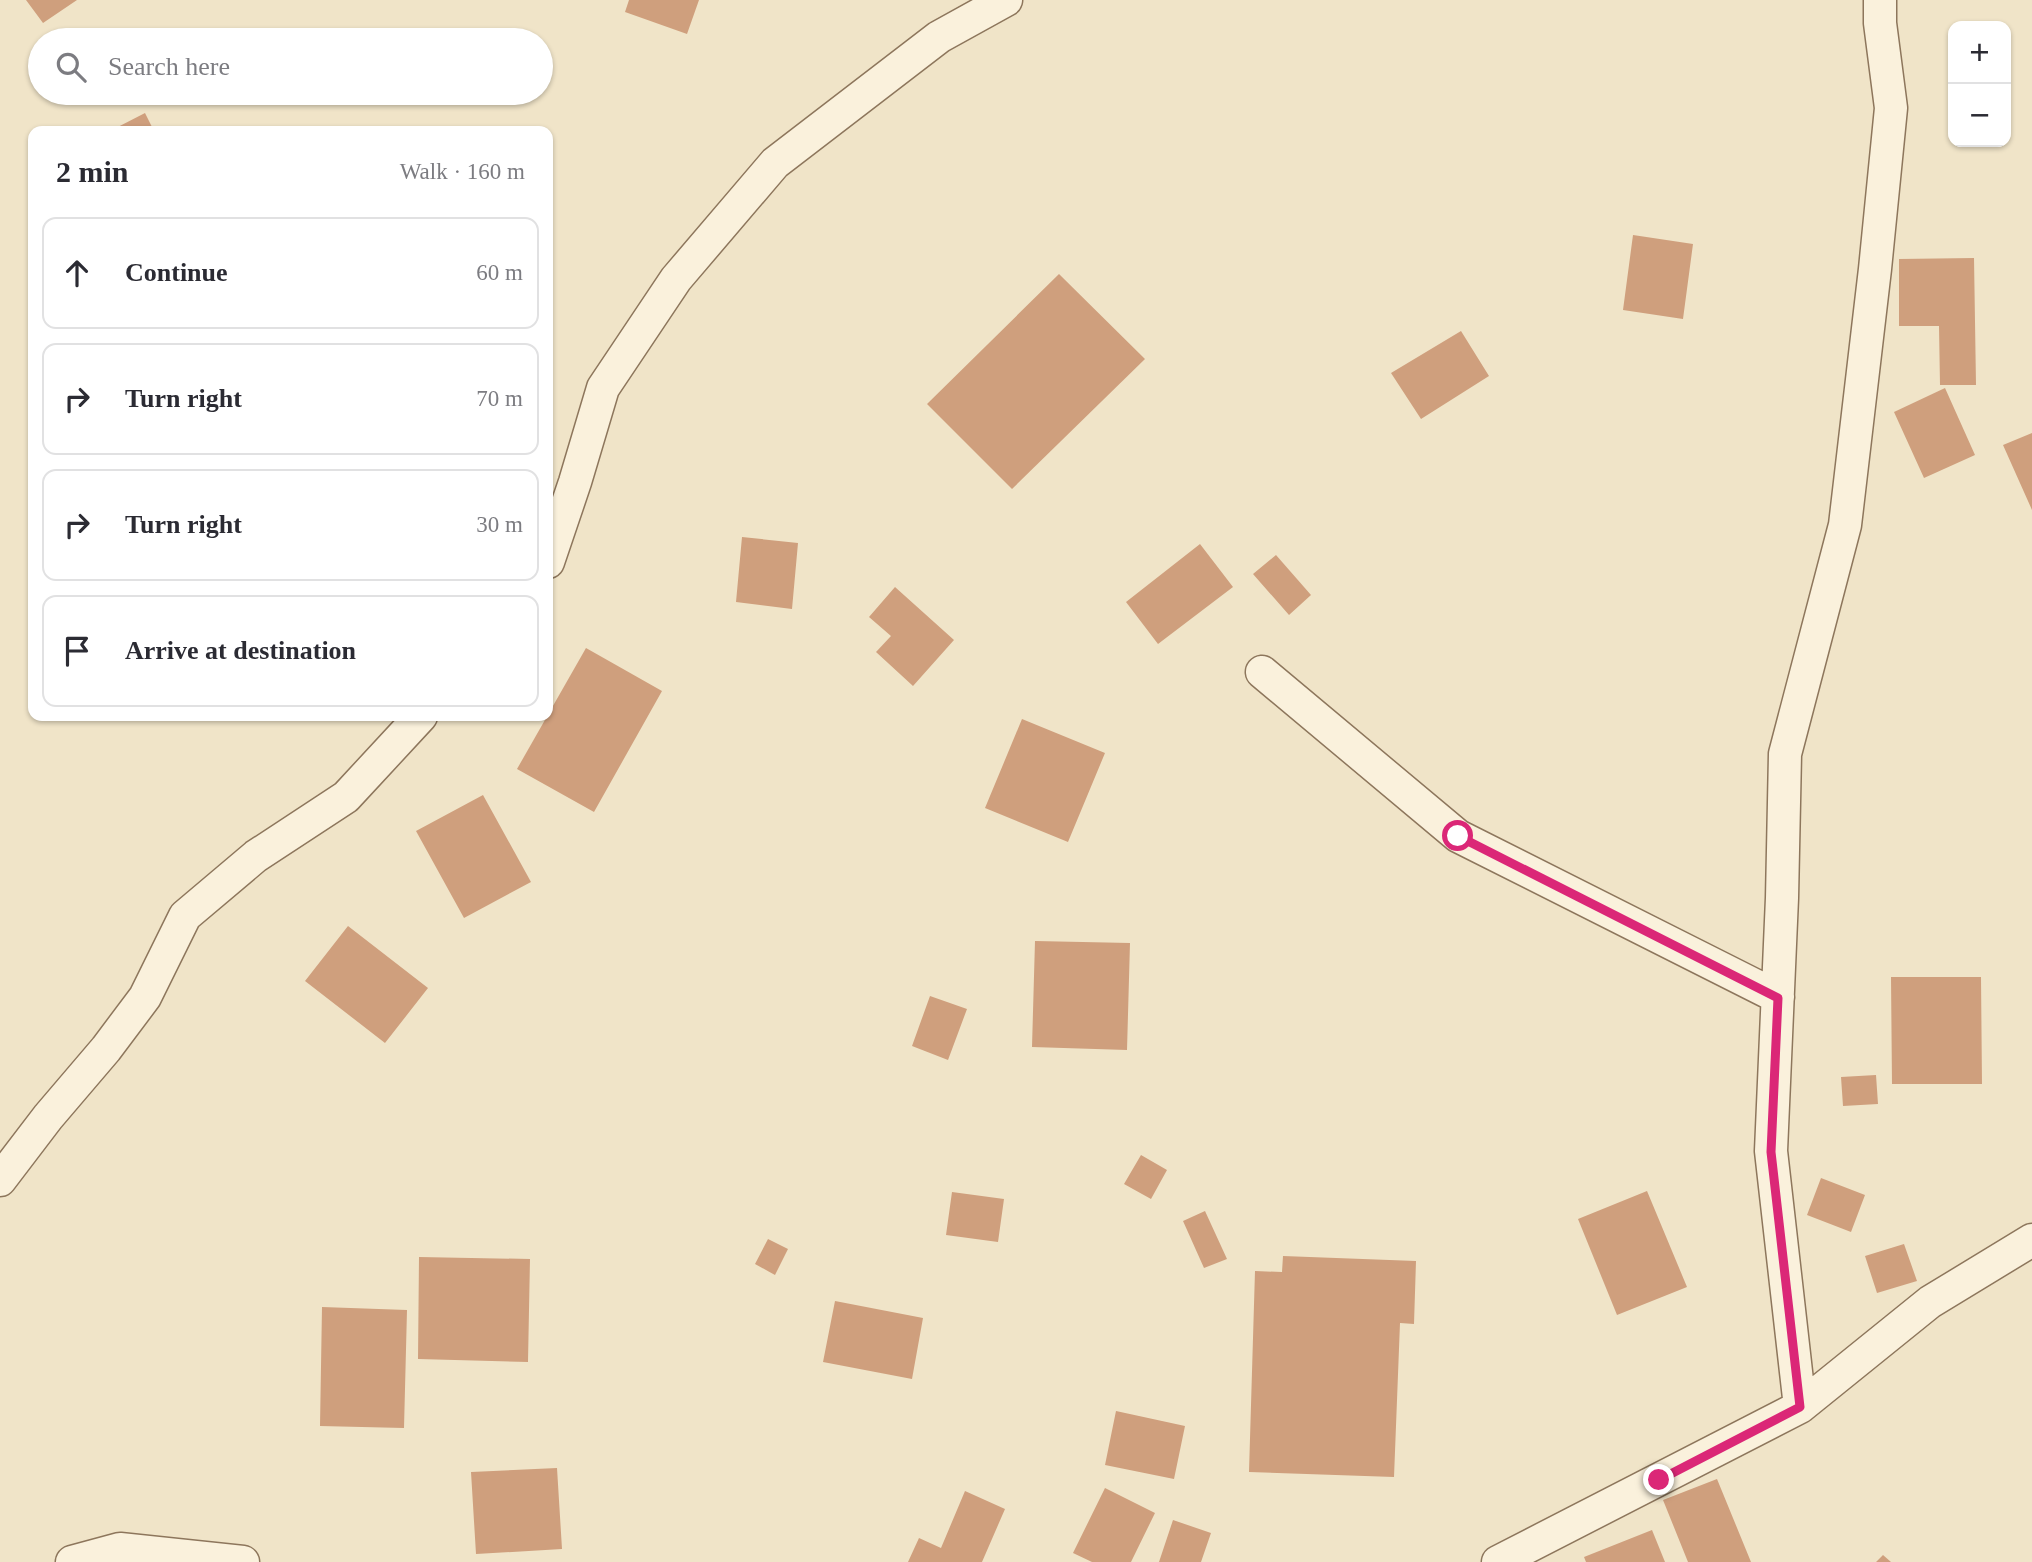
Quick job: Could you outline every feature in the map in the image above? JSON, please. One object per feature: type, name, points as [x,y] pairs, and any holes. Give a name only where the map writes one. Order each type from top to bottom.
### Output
[{"type":"street","points":[[553,547],[603,388],[676,279],[775,163],[939,37],[1006,0]]},
{"type":"street","points":[[1800,1407],[1771,1152],[1785,754],[1845,526],[1891,108],[1880,23],[1880,0]]},
{"type":"street","points":[[1262,672],[1458,836],[1778,998]]},
{"type":"street","points":[[0,1180],[145,997],[185,916],[256,856],[346,797],[416,721]]},
{"type":"street","points":[[1498,1562],[1800,1407],[1930,1302],[2032,1240]]},
{"type":"street","points":[[72,1562],[120,1549],[243,1562]]},
{"type":"building","points":[[26,0],[77,0],[43,23]]},
{"type":"building","points":[[629,0],[699,0],[687,34],[625,12]]},
{"type":"building","points":[[145,113],[152,126],[120,126]]},
{"type":"building","points":[[1633,235],[1693,244],[1683,319],[1623,310]]},
{"type":"building","points":[[1974,258],[1976,385],[1940,385],[1939,326],[1899,326],[1899,259]]},
{"type":"building","points":[[1059,274],[1145,359],[1012,489],[927,404]]},
{"type":"building","points":[[1461,331],[1489,376],[1421,419],[1391,373]]},
{"type":"building","points":[[1945,388],[1975,455],[1924,478],[1894,412]]},
{"type":"building","points":[[2032,433],[2032,510],[2003,445]]},
{"type":"building","points":[[742,537],[798,543],[792,609],[736,602]]},
{"type":"building","points":[[1200,544],[1233,587],[1158,644],[1126,602]]},
{"type":"building","points":[[1276,555],[1311,595],[1289,615],[1253,574]]},
{"type":"building","points":[[895,587],[954,640],[913,686],[876,652],[891,636],[869,617]]},
{"type":"building","points":[[586,648],[662,691],[594,812],[517,769],[544,721],[553,721],[553,706]]},
{"type":"building","points":[[1022,719],[1105,753],[1068,842],[985,808]]},
{"type":"building","points":[[483,795],[531,882],[464,918],[416,831]]},
{"type":"building","points":[[348,926],[428,988],[385,1043],[305,981]]},
{"type":"building","points":[[1035,941],[1130,943],[1127,1050],[1032,1047]]},
{"type":"building","points":[[1891,977],[1981,977],[1982,1084],[1892,1084]]},
{"type":"building","points":[[930,996],[967,1009],[948,1060],[912,1046]]},
{"type":"building","points":[[1876,1075],[1878,1104],[1843,1106],[1841,1077]]},
{"type":"building","points":[[1141,1155],[1167,1170],[1151,1199],[1124,1184]]},
{"type":"building","points":[[1821,1178],[1865,1195],[1851,1232],[1807,1215]]},
{"type":"building","points":[[1647,1191],[1687,1287],[1617,1315],[1578,1219]]},
{"type":"building","points":[[952,1192],[1004,1199],[998,1242],[946,1235]]},
{"type":"building","points":[[1205,1211],[1227,1259],[1204,1268],[1183,1221]]},
{"type":"building","points":[[768,1239],[788,1249],[775,1275],[755,1264]]},
{"type":"building","points":[[1904,1244],[1917,1281],[1877,1293],[1865,1256]]},
{"type":"building","points":[[1283,1256],[1416,1261],[1414,1324],[1400,1323],[1394,1477],[1249,1472],[1255,1271],[1282,1272]]},
{"type":"building","points":[[419,1257],[530,1259],[528,1362],[418,1359]]},
{"type":"building","points":[[835,1301],[923,1318],[912,1379],[823,1362]]},
{"type":"building","points":[[322,1307],[407,1310],[404,1428],[320,1426]]},
{"type":"building","points":[[1116,1411],[1185,1426],[1174,1479],[1105,1465]]},
{"type":"building","points":[[557,1468],[562,1549],[476,1554],[471,1472]]},
{"type":"building","points":[[1717,1479],[1751,1562],[1688,1562],[1663,1500]]},
{"type":"building","points":[[1105,1488],[1155,1513],[1131,1562],[1092,1562],[1073,1553]]},
{"type":"building","points":[[965,1491],[1005,1509],[982,1562],[908,1562],[919,1538],[941,1548]]},
{"type":"building","points":[[1173,1520],[1211,1533],[1201,1562],[1159,1562]]},
{"type":"building","points":[[1652,1530],[1665,1562],[1586,1562],[1584,1557]]},
{"type":"building","points":[[1883,1555],[1891,1562],[1876,1562]]},
{"type":"route","points":[[1458,836],[1778,998],[1771,1152],[1800,1407],[1659,1480]]}]
